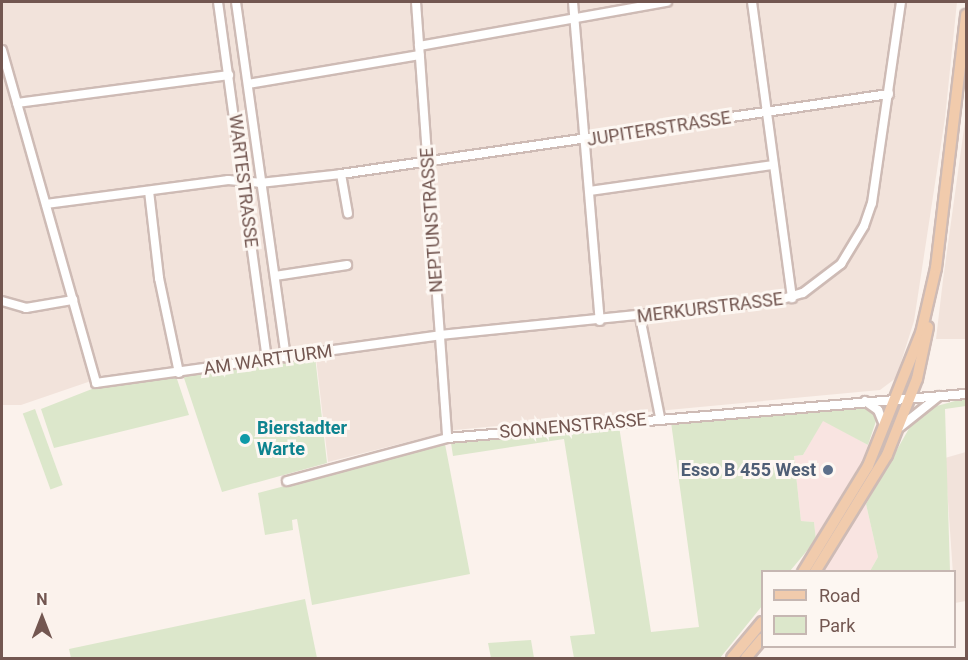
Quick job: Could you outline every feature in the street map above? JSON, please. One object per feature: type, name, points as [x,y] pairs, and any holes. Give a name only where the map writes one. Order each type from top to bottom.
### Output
[{"type":"main road","points":[[816,570],[888,455],[911,398],[926,346],[929,306],[966,15]]},
{"type":"main road","points":[[804,570],[849,501],[885,429],[929,306]]},
{"type":"main road","points":[[732,658],[761,623]]},
{"type":"main road","points":[[746,658],[761,640]]},
{"type":"street","name":"WARTESTRASSE","points":[[218,2],[230,75],[267,361]]},
{"type":"street","name":"WARTESTRASSE","points":[[236,2],[286,357]]},
{"type":"street","name":"NEPTUNSTRASSE","points":[[416,2],[447,438]]},
{"type":"street","points":[[573,2],[600,321]]},
{"type":"street","points":[[248,84],[667,2]]},
{"type":"street","points":[[752,2],[765,112],[792,298]]},
{"type":"street","name":"MERKURSTRASSE","points":[[440,335],[640,317],[792,298],[841,264],[864,226],[889,94],[901,2]]},
{"type":"street","points":[[2,56],[18,103],[73,300],[26,308],[2,301]]},
{"type":"street","points":[[18,103],[230,75]]},
{"type":"street","name":"JUPITERSTRASSE","points":[[46,204],[243,181],[260,183],[340,174],[585,141],[889,94]]},
{"type":"street","points":[[590,191],[773,165]]},
{"type":"street","points":[[340,174],[348,213]]},
{"type":"street","points":[[149,191],[159,278],[179,373]]},
{"type":"street","points":[[275,276],[346,265]]},
{"type":"street","name":"AM WARTTURM","points":[[73,300],[96,383],[267,361],[440,335]]},
{"type":"street","points":[[640,317],[660,417]]},
{"type":"street","name":"SONNENSTRASSE","points":[[287,481],[447,438],[660,417],[966,394]]},
{"type":"street","points":[[900,427],[940,396]]},
{"type":"street","points":[[865,401],[878,410],[885,429]]},
{"type":"shaded area","points":[[2,2],[957,2],[945,118],[914,321],[896,378],[880,390],[455,430],[328,462],[315,349],[91,381],[21,405],[2,405]]},
{"type":"shaded area","points":[[966,114],[966,339],[936,339],[943,280]]},
{"type":"shaded area","points":[[823,420],[868,445],[861,466],[816,540],[814,522],[801,521],[794,456],[803,455]]},
{"type":"shaded area","points":[[966,452],[966,601],[956,603],[956,570],[953,570],[945,458]]},
{"type":"shaded area","points":[[866,504],[878,557],[871,570],[821,570]]},
{"type":"green space","points":[[315,356],[327,463],[222,492],[183,375]]},
{"type":"green space","points":[[176,376],[189,415],[54,448],[41,409],[97,387]]},
{"type":"green space","points":[[966,398],[966,406],[945,409],[950,570],[871,570],[878,557],[866,504],[911,425],[933,407]]},
{"type":"green space","points":[[857,406],[871,410],[877,418],[868,445],[823,421],[803,455],[794,456],[801,521],[814,522],[816,540],[791,570],[761,570],[761,607],[720,658],[574,658],[570,636],[595,634],[564,439],[453,456],[451,443],[619,426],[651,632],[699,627],[671,422]]},
{"type":"green space","points":[[35,409],[63,485],[50,490],[23,413]]},
{"type":"green space","points":[[445,444],[470,574],[312,605],[297,519],[292,520],[293,530],[265,535],[258,493]]},
{"type":"green space","points":[[305,599],[317,658],[71,658],[69,649]]},
{"type":"green space","points":[[531,640],[534,658],[491,658],[488,643]]},
{"type":"place","name":"Bierstadter Warte","points":[[245,439]]},
{"type":"place","name":"Esso B 455 West","points":[[828,470]]}]
